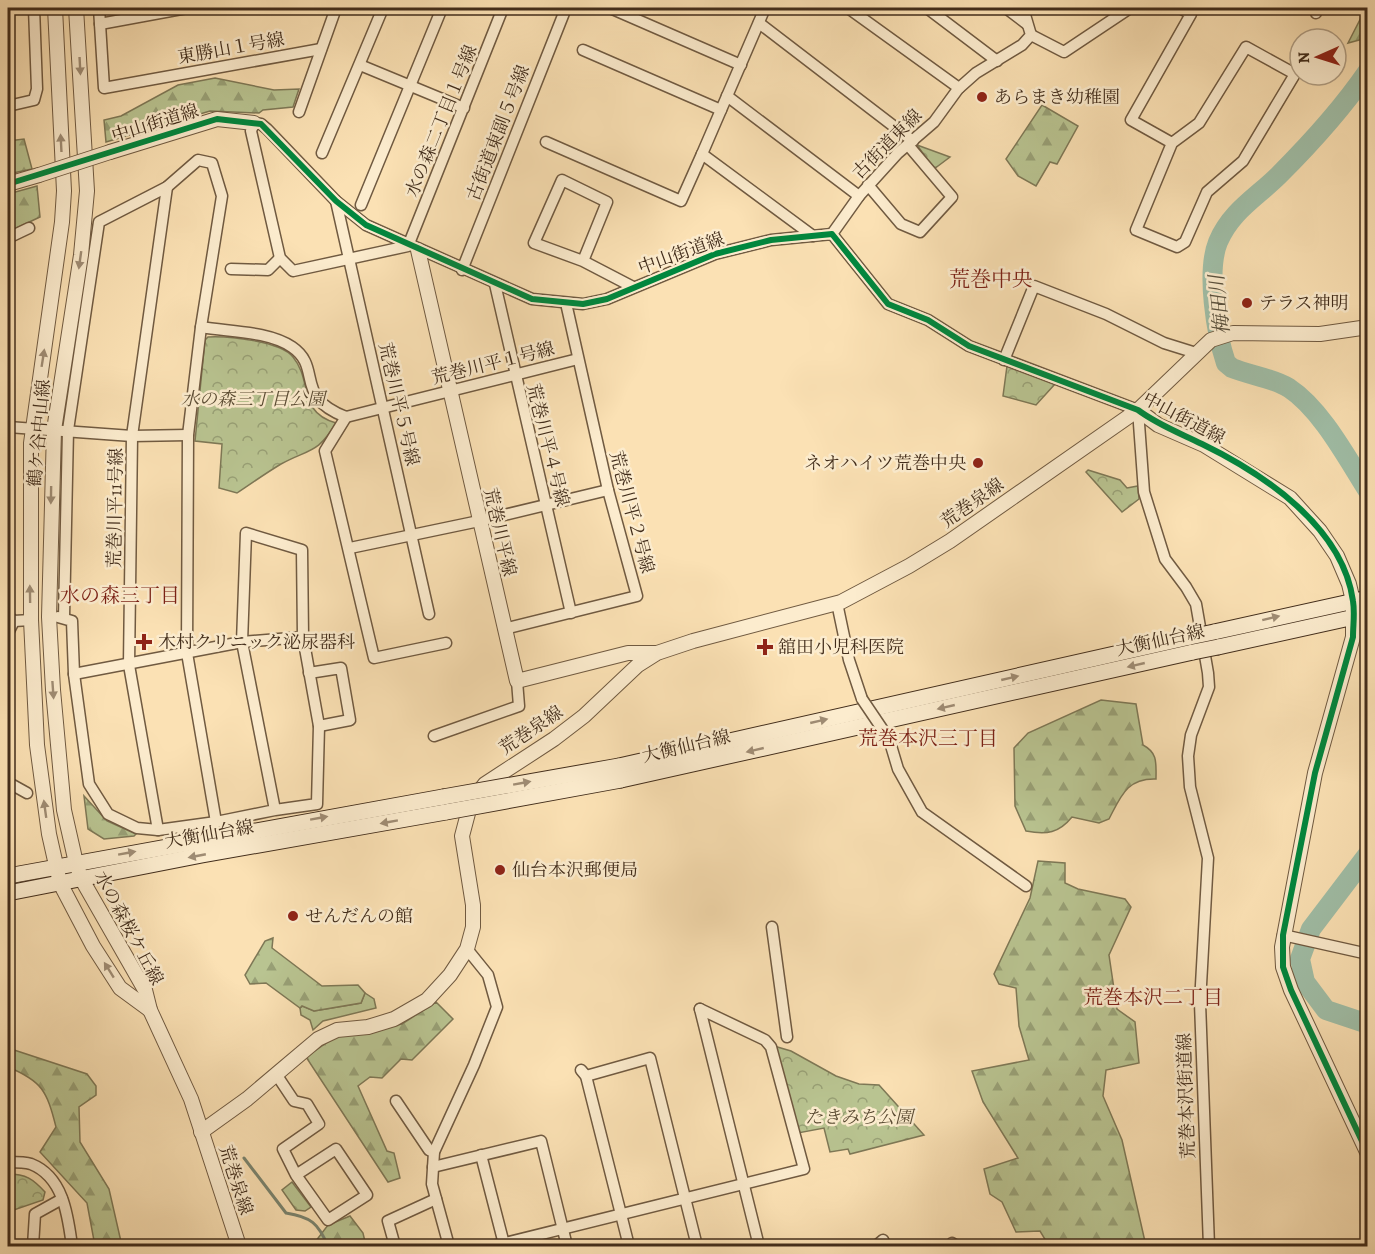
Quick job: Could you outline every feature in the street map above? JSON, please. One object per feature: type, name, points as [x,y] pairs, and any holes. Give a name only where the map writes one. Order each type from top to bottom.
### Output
[{"type":"main road","name":"大衡仙台線","points":[[1216,640],[1360,599]]},
{"type":"main road","name":"大衡仙台線","points":[[8,876],[620,773],[1192,645],[1361,615]]},
{"type":"main road","name":"大衡仙台線","points":[[8,893],[445,804]]},
{"type":"street","name":"鶴ケ谷中山線","points":[[76,8],[86,214],[61,430],[49,616],[59,768],[64,810],[76,863]]},
{"type":"street","points":[[99,8],[100,24],[181,8]]},
{"type":"street","points":[[298,112],[336,8]]},
{"type":"street","points":[[322,153],[383,8]]},
{"type":"street","points":[[361,205],[442,8]]},
{"type":"street","name":"水の森二丁目１号線","points":[[413,248],[503,8]]},
{"type":"street","name":"古街道東副５号線","points":[[462,270],[566,8]]},
{"type":"street","points":[[610,8],[741,65]]},
{"type":"street","points":[[546,142],[681,201],[765,8]]},
{"type":"street","points":[[848,8],[959,88]]},
{"type":"street","points":[[927,8],[997,61]]},
{"type":"street","points":[[1006,8],[1029,29],[1064,52],[1130,8]]},
{"type":"street","points":[[1023,8],[1029,29]]},
{"type":"street","points":[[1172,143],[1131,120],[1191,14],[1180,8]]},
{"type":"street","points":[[8,106],[34,100],[37,89],[35,9],[55,9]]},
{"type":"street","name":"水の森桜ケ丘線","points":[[55,9],[64,191],[62,222],[32,429],[31,620],[37,745],[55,867],[60,883],[93,946],[120,988],[150,1010]]},
{"type":"street","points":[[759,22],[910,143],[952,197],[920,232],[901,224],[868,185]]},
{"type":"street","name":"東勝山１号線","points":[[100,24],[104,88],[321,49]]},
{"type":"street","name":"古街道東線","points":[[832,234],[868,185],[934,122],[943,106],[959,88],[976,73],[1022,45],[1029,29]]},
{"type":"street","points":[[1288,66],[1246,47],[1199,123],[1172,143],[1136,230],[1178,247],[1185,242],[1207,192],[1243,161],[1288,87]]},
{"type":"street","points":[[583,50],[721,110]]},
{"type":"street","points":[[360,65],[464,108]]},
{"type":"street","points":[[727,96],[859,196]]},
{"type":"street","name":"中山街道線","points":[[8,184],[217,119],[261,124],[336,201],[366,225],[462,270],[532,299],[566,303],[583,304],[607,299],[715,254],[771,240],[832,234],[888,304],[928,320],[969,346],[1138,410],[1158,425],[1204,445],[1290,498],[1305,512],[1336,556],[1349,584],[1360,599],[1361,615],[1315,773],[1282,935],[1283,967],[1291,990],[1368,1154]]},
{"type":"street","points":[[254,123],[251,131],[280,258],[293,271],[413,248]]},
{"type":"street","points":[[702,154],[813,236]]},
{"type":"street","points":[[64,617],[61,430],[99,222],[167,187],[198,160],[212,163],[222,196],[201,327],[188,435],[187,653],[216,822]]},
{"type":"street","points":[[583,261],[607,202],[562,180],[534,243],[583,261],[633,287]]},
{"type":"street","name":"荒巻川平11号線","points":[[158,830],[129,665],[132,436],[167,187]]},
{"type":"street","name":"荒巻川平５号線","points":[[336,201],[429,614]]},
{"type":"street","points":[[8,238],[29,228]]},
{"type":"street","name":"荒巻川平線","points":[[413,248],[450,390],[517,681]]},
{"type":"street","points":[[231,269],[268,270],[280,258]]},
{"type":"street","name":"荒巻川平４号線","points":[[495,284],[514,375],[571,613]]},
{"type":"street","points":[[1004,360],[1034,286],[1106,314],[1164,343],[1196,353]]},
{"type":"street","name":"荒巻川平２号線","points":[[504,629],[637,596],[608,490],[566,303]]},
{"type":"street","points":[[201,327],[272,338],[293,347],[304,360],[318,401],[327,409],[346,417],[325,451],[350,548],[374,658],[446,643]]},
{"type":"street","points":[[1138,410],[1211,340],[1233,333],[1320,334],[1368,327]]},
{"type":"street","name":"荒巻川平１号線","points":[[346,417],[382,406],[578,359]]},
{"type":"street","name":"荒巻泉線","points":[[239,1246],[201,1132],[318,1039],[337,1030],[368,1027],[411,1011],[427,1000],[450,975],[467,949],[473,927],[462,836],[471,802],[485,784],[554,740],[584,716],[638,665],[657,653],[837,603],[950,541],[1138,410]]},
{"type":"street","name":"荒巻本沢街道線","points":[[1138,410],[1144,492],[1165,559],[1186,586],[1200,621],[1207,662],[1209,687],[1191,735],[1188,756],[1190,787],[1208,858],[1200,1003],[1209,1246]]},
{"type":"street","points":[[8,427],[132,436],[188,435]]},
{"type":"street","points":[[350,548],[479,521],[608,490]]},
{"type":"street","points":[[49,616],[64,617],[72,621],[74,674],[89,783],[108,814],[136,828],[158,830],[317,804],[319,726],[303,637],[302,550],[246,533],[242,642],[275,810]]},
{"type":"street","points":[[837,603],[849,660],[862,699],[889,740],[897,769],[922,812],[1026,886]]},
{"type":"street","points":[[8,633],[11,618],[31,620]]},
{"type":"street","points":[[74,674],[242,642],[303,637]]},
{"type":"street","points":[[434,736],[519,706],[517,681],[628,653],[657,653]]},
{"type":"street","points":[[309,673],[341,668],[350,720],[319,726]]},
{"type":"street","points":[[8,780],[27,793]]},
{"type":"street","name":"水の森桜ケ丘線","points":[[76,863],[81,878],[144,990],[150,1010],[191,1099],[201,1132]]},
{"type":"street","points":[[772,927],[787,1037]]},
{"type":"street","points":[[1282,935],[1368,954]]},
{"type":"street","points":[[448,1246],[432,1184],[434,1152],[474,1065],[497,1007],[488,975],[467,949]]},
{"type":"street","points":[[481,1155],[505,1245],[563,1228],[621,1214],[685,1198],[742,1184],[804,1169],[771,1047],[765,1040],[700,1009],[742,1184],[759,1246]]},
{"type":"street","points":[[629,1246],[584,1073],[650,1058],[697,1246]]},
{"type":"street","points":[[276,1074],[294,1101],[307,1104],[319,1124],[283,1149],[296,1175],[328,1220],[367,1195],[336,1149],[296,1175]]},
{"type":"street","points":[[396,1101],[429,1150],[434,1152]]},
{"type":"street","points":[[433,1167],[541,1141],[567,1246]]},
{"type":"street","points":[[8,1162],[31,1164],[49,1175],[62,1199],[72,1246]]},
{"type":"street","points":[[33,1246],[35,1214],[62,1199]]},
{"type":"street","points":[[395,1246],[388,1221],[436,1199]]},
{"type":"street","points":[[876,1246],[883,1240],[886,1246]]},
{"type":"street","points":[[950,1246],[952,1243],[957,1246]]},
{"type":"green space","points":[[1366,8],[1367,38],[1348,43]]},
{"type":"green space","points":[[215,78],[274,90],[299,89],[293,107],[263,110],[259,113],[210,111],[106,142],[104,120],[121,116],[178,85]]},
{"type":"green space","points":[[1042,105],[1078,126],[1057,164],[1050,162],[1036,186],[1018,176],[1006,159]]},
{"type":"green space","points":[[24,139],[32,169],[8,174],[8,141]]},
{"type":"green space","points":[[917,145],[950,157],[934,169]]},
{"type":"green space","points":[[37,186],[40,217],[8,232],[8,194]]},
{"type":"green space","name":"水の森三丁目公園","points":[[208,337],[228,337],[266,343],[286,352],[299,366],[311,404],[324,418],[336,423],[318,446],[281,464],[237,493],[219,488],[222,444],[195,441],[205,340]]},
{"type":"green space","points":[[1007,366],[1055,384],[1036,405],[1003,396]]},
{"type":"green space","points":[[1088,470],[1120,480],[1127,488],[1138,486],[1139,499],[1122,512],[1086,472]]},
{"type":"green space","points":[[1101,700],[1136,704],[1143,745],[1154,755],[1156,779],[1146,779],[1132,785],[1121,796],[1109,819],[1099,823],[1072,817],[1057,830],[1040,833],[1026,831],[1015,806],[1014,748],[1028,733]]},
{"type":"green space","points":[[84,796],[107,821],[136,834],[104,839],[88,829]]},
{"type":"green space","points":[[1038,861],[1065,863],[1065,883],[1078,889],[1125,899],[1131,907],[1109,955],[1117,1009],[1135,1022],[1139,1063],[1106,1070],[1103,1096],[1122,1140],[1146,1246],[1049,1246],[1040,1231],[1016,1232],[1002,1202],[990,1194],[984,1169],[1018,1158],[983,1102],[972,1071],[1029,1060],[1019,1026],[1016,988],[999,984],[994,974],[1030,898]]},
{"type":"green space","points":[[273,938],[272,948],[322,986],[358,985],[365,993],[361,1003],[314,1011],[302,1006],[300,1008],[266,983],[250,984],[245,975],[265,941]]},
{"type":"green space","points":[[365,993],[374,999],[376,1008],[323,1021],[313,1030],[310,1020],[301,1015],[300,1008],[303,1006],[314,1011],[361,1003]]},
{"type":"green space","points":[[436,1002],[453,1019],[412,1060],[401,1059],[382,1078],[370,1077],[358,1086],[387,1151],[394,1153],[400,1178],[388,1182],[306,1057],[335,1037],[402,1024]]},
{"type":"green space","name":"たきみち公園","points":[[774,1046],[791,1051],[836,1076],[859,1084],[879,1085],[924,1135],[850,1154],[848,1149],[830,1152],[824,1128],[798,1133]]},
{"type":"green space","points":[[8,1048],[87,1074],[96,1086],[96,1095],[79,1107],[80,1142],[109,1189],[122,1246],[95,1246],[87,1203],[40,1152],[56,1127],[53,1115],[46,1096],[36,1083],[8,1067]]},
{"type":"green space","points":[[8,1174],[24,1176],[33,1181],[45,1192],[43,1200],[8,1212]]},
{"type":"green space","points":[[292,1182],[311,1207],[305,1211],[296,1210],[282,1190]]},
{"type":"green space","points":[[350,1216],[363,1233],[366,1246],[312,1246],[328,1225]]},
{"type":"waterway","name":"梅田川","points":[[1368,71],[1348,99],[1314,138],[1279,175],[1237,213],[1223,231],[1218,242],[1213,269],[1216,319],[1226,363],[1232,368],[1283,385],[1301,397],[1333,435],[1368,491]]},
{"type":"waterway","name":"梅田川","points":[[1368,854],[1311,929],[1300,959],[1305,982],[1326,1010],[1368,1024]]},
{"type":"waterway","points":[[244,1158],[286,1213],[313,1222],[328,1246]]},
{"type":"cycle path","points":[[8,184],[217,119],[261,124],[336,201],[366,225],[532,299],[583,304],[607,299],[715,254],[771,240],[832,234],[888,304],[928,320],[969,346],[1138,410],[1226,456],[1274,487],[1297,506],[1334,549],[1346,574],[1353,601],[1353,637],[1315,773],[1283,935],[1283,967],[1291,990],[1368,1154]]},
{"type":"place","name":"あらまき幼稚園","points":[[982,97]]},
{"type":"place","name":"テラス神明","points":[[1247,303]]},
{"type":"place","name":"ネオハイツ荒巻中央","points":[[978,463]]},
{"type":"place","name":"木村クリニック泌尿器科","points":[[144,642]]},
{"type":"place","name":"舘田小児科医院","points":[[765,647]]},
{"type":"place","name":"仙台本沢郵便局","points":[[500,870]]},
{"type":"place","name":"せんだんの館","points":[[293,916]]},
{"type":"district","name":"荒巻中央","points":[[991,279]]},
{"type":"district","name":"水の森三丁目","points":[[120,595]]},
{"type":"district","name":"荒巻本沢三丁目","points":[[928,738]]},
{"type":"district","name":"荒巻本沢二丁目","points":[[1153,997]]}]
